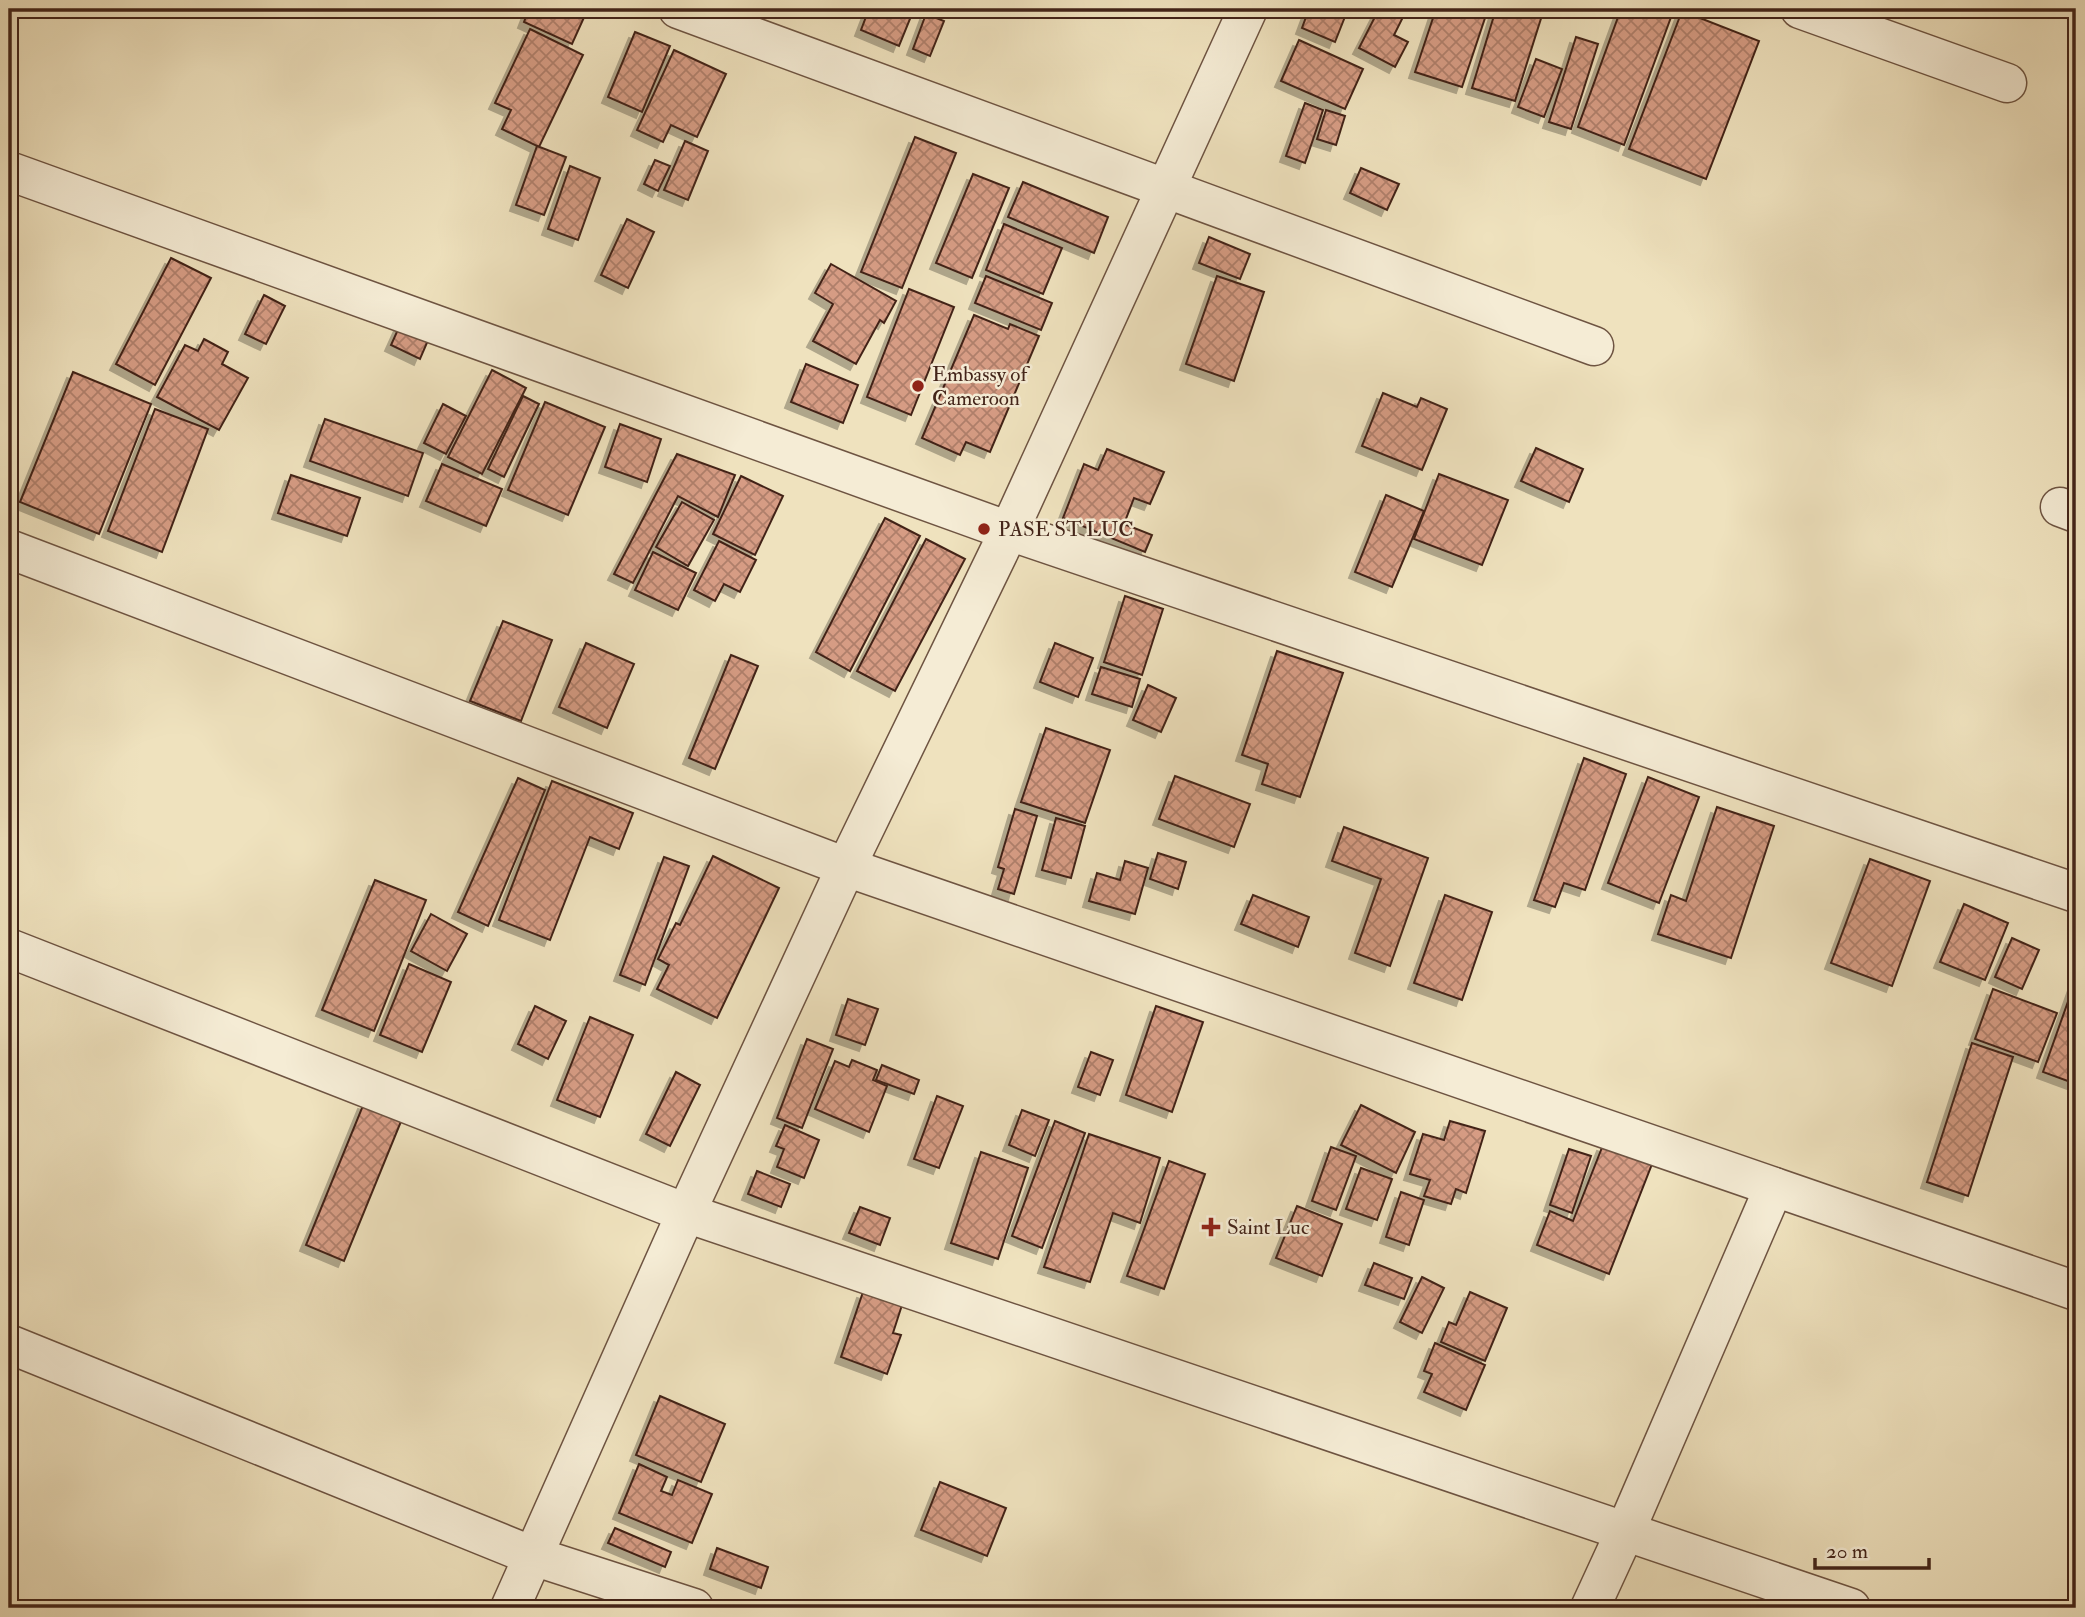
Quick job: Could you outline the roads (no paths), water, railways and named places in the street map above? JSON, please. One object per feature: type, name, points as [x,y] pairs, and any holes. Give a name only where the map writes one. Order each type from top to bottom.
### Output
[{"type":"street","points":[[678,9],[1594,346]]},
{"type":"street","points":[[510,1608],[686,1213],[845,867],[1009,531],[1248,9]]},
{"type":"street","points":[[1800,9],[2007,83]]},
{"type":"street","points":[[9,171],[1009,531],[2076,893]]},
{"type":"street","points":[[9,549],[845,867],[2076,1291]]},
{"type":"street","points":[[9,948],[686,1213],[1851,1608]]},
{"type":"street","points":[[1590,1608],[1774,1186]]},
{"type":"street","points":[[9,1344],[533,1556],[694,1608]]},
{"type":"place","name":"Embassy of Cameroon","points":[[918,386]]},
{"type":"place","name":"PASE ST LUC","points":[[984,529]]},
{"type":"place","name":"Saint Luc","points":[[1211,1227]]}]
